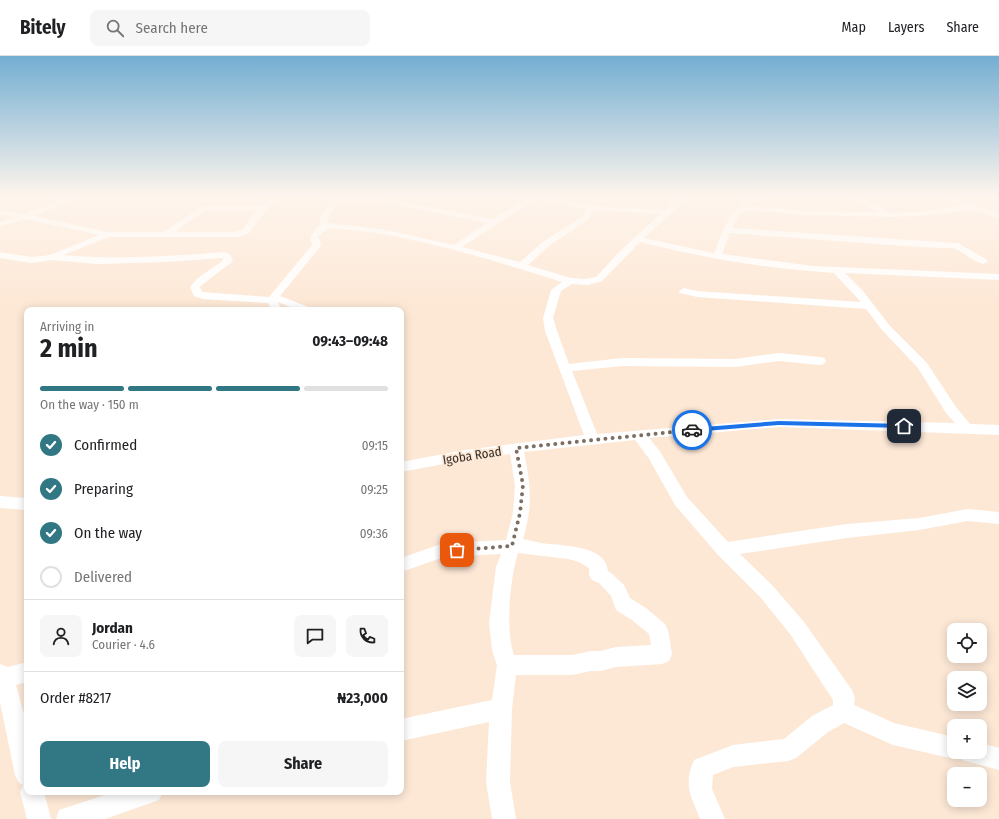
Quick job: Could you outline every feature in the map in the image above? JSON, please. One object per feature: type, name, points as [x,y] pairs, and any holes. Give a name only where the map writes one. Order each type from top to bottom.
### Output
[{"type":"street","points":[[91,231],[108,234],[242,233],[246,231]]},
{"type":"street","points":[[167,234],[172,231]]},
{"type":"street","points":[[274,302],[309,252],[316,246],[317,244],[314,237],[319,231]]},
{"type":"street","points":[[375,231],[456,248],[570,281],[587,282],[599,278],[648,231]]},
{"type":"street","points":[[456,248],[481,231]]},
{"type":"street","points":[[522,266],[547,243],[566,231]]},
{"type":"street","points":[[717,257],[727,231]]},
{"type":"street","points":[[735,231],[951,245],[958,246],[970,255],[983,261]]},
{"type":"street","points":[[0,255],[32,260],[51,257],[108,234]]},
{"type":"street","points":[[639,239],[680,250],[765,264],[837,270],[999,277]]},
{"type":"street","points":[[51,257],[97,261],[166,259],[225,255],[228,258],[226,263],[203,278],[195,287],[198,294],[203,296],[274,302],[295,307]]},
{"type":"street","points":[[837,270],[859,293],[886,328],[923,366],[951,410],[967,429]]},
{"type":"street","points":[[570,281],[556,290],[548,318],[551,331],[592,439]]},
{"type":"street","points":[[684,291],[697,294],[869,306]]},
{"type":"street","points":[[565,368],[622,362],[735,363],[779,357],[820,361]]},
{"type":"street","name":"Igoba Road","points":[[404,466],[465,455],[592,439],[779,423],[999,430]]},
{"type":"street","points":[[638,434],[654,454],[681,501],[724,550],[767,592],[797,628],[844,698],[843,711]]},
{"type":"street","points":[[504,819],[498,782],[501,709],[507,665],[502,650],[499,622],[505,567],[520,513],[523,485],[516,448]]},
{"type":"street","points":[[0,502],[24,504]]},
{"type":"street","points":[[724,550],[848,532],[919,524],[968,515],[999,518]]},
{"type":"street","points":[[404,564],[444,550],[512,546],[522,546],[576,554],[595,563],[599,569],[598,574],[606,578],[618,591],[622,604],[639,614],[658,630],[662,654],[616,657],[601,661],[591,661],[572,665],[507,665]]},
{"type":"street","points":[[24,672],[1,676],[10,698],[24,765]]},
{"type":"street","points":[[404,729],[501,709]]},
{"type":"street","points":[[843,711],[893,734],[947,746]]},
{"type":"street","points":[[713,819],[700,790],[702,768],[733,756],[788,750],[820,724],[843,711]]},
{"type":"street","points":[[987,756],[999,759]]},
{"type":"street","points":[[33,795],[39,819]]},
{"type":"street","points":[[68,819],[142,795]]},
{"type":"way so far","points":[[457,550],[512,546],[518,528],[523,485],[516,448],[638,434],[692,430]]},
{"type":"route","points":[[692,430],[779,423],[904,426]]}]
